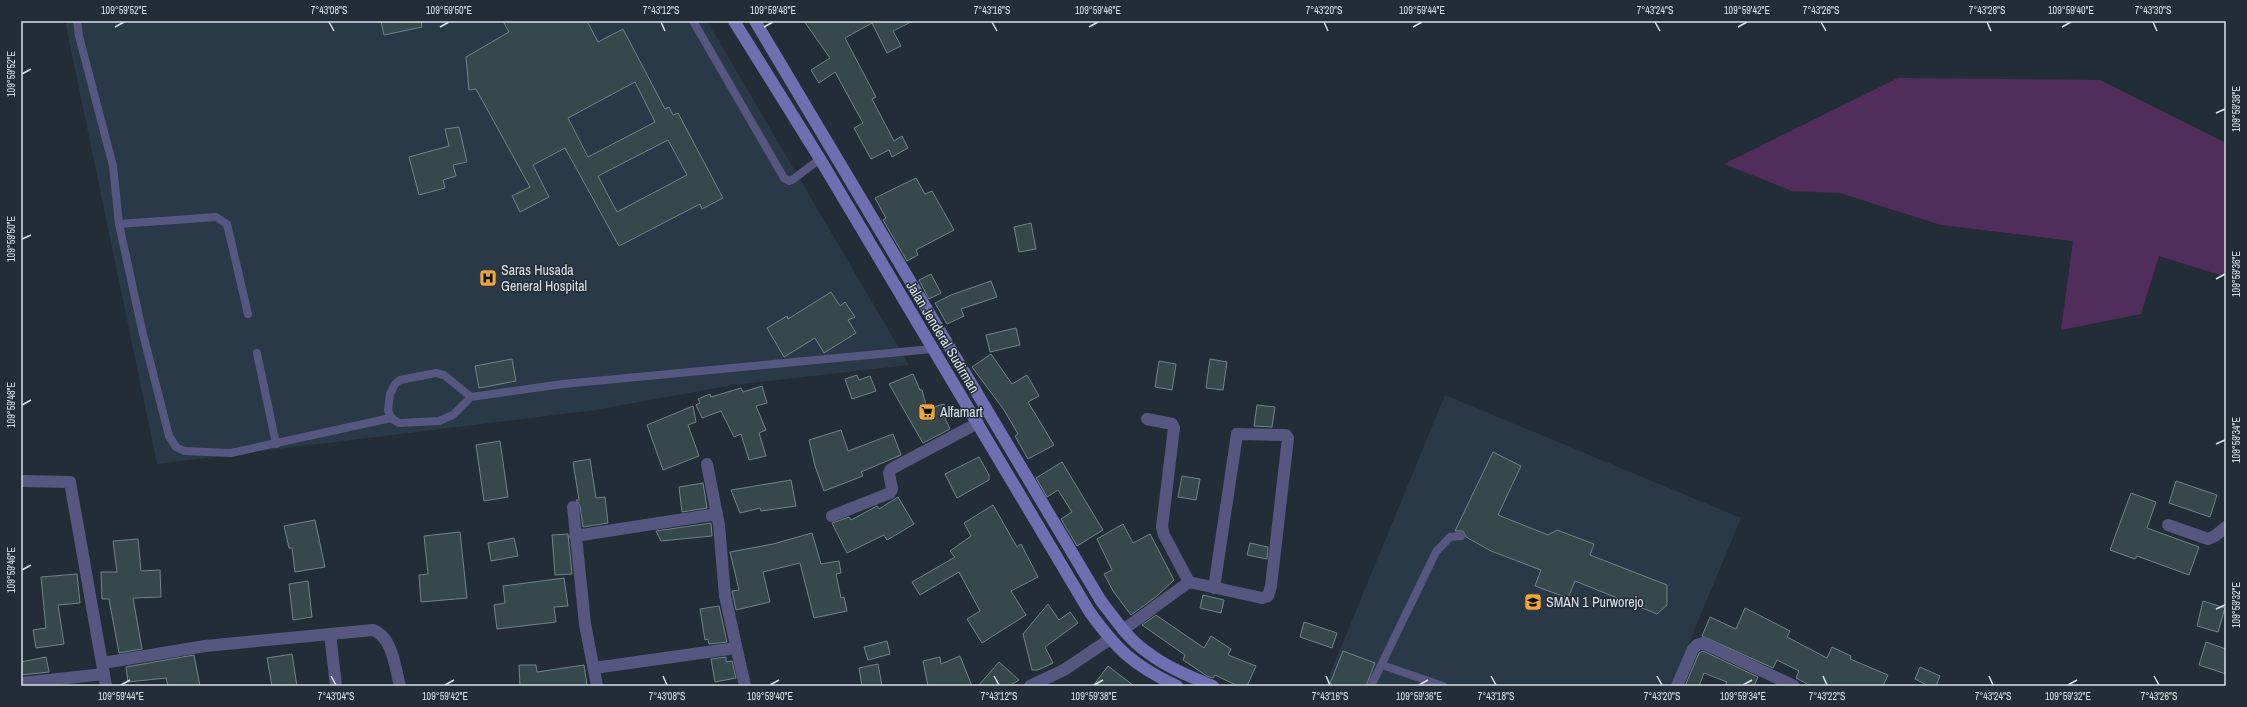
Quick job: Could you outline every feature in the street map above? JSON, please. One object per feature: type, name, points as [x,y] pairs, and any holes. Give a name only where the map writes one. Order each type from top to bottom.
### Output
[{"type":"main road","name":"Jalan Jenderal Sudirman","points":[[734,21],[823,164],[932,350],[978,423],[1089,611],[1110,639],[1134,663],[1177,686]]},
{"type":"main road","name":"Jalan Jenderal Sudirman","points":[[755,21],[1101,601],[1123,630],[1147,652],[1189,676],[1213,686]]},
{"type":"street","points":[[812,147],[826,140]]},
{"type":"street","points":[[823,164],[839,162]]},
{"type":"street","points":[[932,350],[947,343]]},
{"type":"street","points":[[1147,419],[1172,424],[1174,428],[1162,526],[1164,535],[1189,582],[1214,588],[1262,598],[1269,594],[1271,586],[1288,438],[1286,435],[1237,434],[1214,588]]},
{"type":"street","points":[[832,516],[890,493],[892,489],[889,473],[891,469],[978,423]]},
{"type":"street","points":[[707,464],[717,514],[725,596],[745,686]]},
{"type":"street","points":[[21,481],[70,482],[106,686]]},
{"type":"street","points":[[573,507],[585,624],[597,686]]},
{"type":"street","points":[[575,536],[717,514]]},
{"type":"street","points":[[2168,525],[2208,538],[2215,536],[2226,527]]},
{"type":"street","points":[[1123,630],[1189,582]]},
{"type":"street","points":[[21,683],[104,668],[205,646],[367,630],[380,633],[387,641],[400,686]]},
{"type":"street","points":[[330,634],[336,686]]},
{"type":"street","points":[[1030,686],[1064,670],[1110,639]]},
{"type":"street","points":[[1677,686],[1693,649],[1697,645],[1703,644],[1794,686]]},
{"type":"street","points":[[594,668],[736,648]]},
{"type":"lane","points":[[77,21],[79,36],[113,166],[119,224],[142,330],[169,436],[173,443],[184,451],[232,454],[391,418],[405,424],[440,421],[453,415],[471,397],[563,384],[932,350]]},
{"type":"lane","points":[[693,21],[784,178],[789,181],[792,180],[823,164]]},
{"type":"lane","points":[[119,224],[216,217],[224,221],[227,224],[248,314]]},
{"type":"lane","points":[[257,353],[276,444]]},
{"type":"lane","points":[[391,418],[388,410],[390,394],[395,384],[400,380],[440,373],[471,397]]},
{"type":"lane","points":[[1371,686],[1436,552],[1450,538],[1461,536]]},
{"type":"lane","points":[[1382,665],[1443,686]]},
{"type":"shaded area","name":"Saras Husada General Hospital","points":[[65,21],[707,21],[909,365],[733,385],[595,410],[157,464]]},
{"type":"shaded area","points":[[1898,78],[2100,80],[2226,143],[2226,277],[2159,256],[2141,314],[2061,330],[2073,241],[1941,225],[1840,193],[1792,191],[1724,164]]},
{"type":"shaded area","name":"SMAN 1 Purworejo","points":[[1445,395],[1741,518],[1671,686],[1325,686]]},
{"type":"building","points":[[381,21],[421,21],[422,27],[384,35]]},
{"type":"building","points":[[503,21],[587,21],[598,42],[623,29],[665,109],[669,107],[673,115],[678,113],[723,198],[702,209],[700,204],[619,246],[565,148],[533,165],[549,197],[520,212],[512,196],[530,187],[476,89],[469,90],[466,57],[509,32]],"holes":[[[635,82],[655,122],[588,157],[568,118]],[[668,140],[687,175],[617,212],[598,176]]]},
{"type":"building","points":[[804,21],[913,21],[893,31],[901,46],[887,53],[872,23],[845,38],[876,97],[872,99],[894,141],[902,136],[908,148],[892,157],[889,150],[871,159],[854,128],[863,123],[835,72],[819,83],[811,70],[830,58]]},
{"type":"building","points":[[459,127],[467,162],[453,165],[456,176],[443,180],[445,188],[419,195],[409,157],[449,146],[445,129]]},
{"type":"building","points":[[916,178],[925,194],[932,191],[954,230],[916,250],[918,255],[907,261],[883,220],[886,218],[875,198]]},
{"type":"building","points":[[1031,223],[1036,249],[1019,252],[1014,227]]},
{"type":"building","points":[[931,274],[941,293],[929,299],[919,280]]},
{"type":"building","points":[[991,281],[997,297],[961,309],[964,316],[947,324],[935,303],[951,295]]},
{"type":"building","points":[[831,292],[840,306],[845,302],[855,317],[848,320],[856,333],[824,353],[815,338],[784,357],[767,328],[787,316],[788,319]]},
{"type":"building","points":[[1016,328],[1020,345],[990,352],[986,335]]},
{"type":"building","points":[[991,354],[1012,384],[1027,375],[1039,396],[1028,402],[1054,445],[1028,459],[1015,436],[1018,434],[1004,410],[972,367]]},
{"type":"building","points":[[512,359],[516,381],[479,388],[475,366]]},
{"type":"building","points":[[1210,359],[1227,362],[1223,390],[1206,388]]},
{"type":"building","points":[[1159,361],[1176,364],[1172,390],[1155,387]]},
{"type":"building","points":[[913,374],[920,390],[922,390],[927,409],[944,404],[948,417],[945,418],[950,429],[923,443],[889,384]]},
{"type":"building","points":[[857,375],[859,380],[870,376],[876,391],[852,399],[845,379]]},
{"type":"building","points":[[762,386],[767,403],[756,406],[766,430],[759,433],[766,456],[749,460],[741,434],[734,437],[721,411],[702,418],[696,405],[700,403],[698,399],[710,394],[711,397],[741,388],[743,392]]},
{"type":"building","points":[[1257,405],[1275,407],[1272,427],[1254,426]]},
{"type":"building","points":[[693,406],[696,422],[688,425],[699,456],[663,470],[647,425]]},
{"type":"building","points":[[841,430],[848,451],[893,434],[901,455],[861,472],[863,476],[824,491],[815,466],[809,440]]},
{"type":"building","points":[[500,441],[508,497],[484,501],[476,445]]},
{"type":"building","points":[[1493,452],[1521,466],[1498,515],[1548,535],[1557,530],[1594,544],[1590,555],[1667,585],[1667,605],[1657,614],[1575,581],[1568,598],[1535,586],[1541,570],[1491,551],[1466,537],[1463,531],[1455,531]]},
{"type":"building","points":[[979,457],[989,475],[989,480],[957,498],[945,474]]},
{"type":"building","points":[[590,459],[596,498],[605,497],[608,523],[583,527],[580,506],[576,500],[579,500],[573,462]]},
{"type":"building","points":[[1062,462],[1103,530],[1077,546],[1061,519],[1072,512],[1058,490],[1047,497],[1036,478]]},
{"type":"building","points":[[1182,476],[1200,479],[1196,500],[1178,497]]},
{"type":"building","points":[[791,480],[796,506],[761,511],[760,508],[740,513],[731,490]]},
{"type":"building","points":[[2176,481],[2217,495],[2210,517],[2169,503]]},
{"type":"building","points":[[703,483],[707,508],[682,512],[679,487]]},
{"type":"building","points":[[2131,493],[2156,502],[2147,528],[2199,547],[2189,575],[2137,556],[2135,559],[2110,550]]},
{"type":"building","points":[[898,497],[914,524],[887,540],[884,535],[847,553],[832,523],[849,517],[851,520],[877,506],[879,509]]},
{"type":"building","points":[[993,505],[1017,547],[1021,544],[1038,577],[1011,591],[1026,615],[982,643],[967,619],[980,611],[959,572],[920,595],[912,582],[955,557],[950,551],[971,536],[964,523]]},
{"type":"building","points":[[315,520],[325,567],[295,572],[292,548],[289,548],[284,526]]},
{"type":"building","points":[[711,523],[712,536],[661,541],[656,531]]},
{"type":"building","points":[[1123,524],[1133,543],[1150,534],[1174,580],[1157,596],[1131,615],[1113,591],[1104,574],[1112,570],[1097,539]]},
{"type":"building","points":[[460,532],[467,598],[421,602],[419,575],[428,574],[424,536]]},
{"type":"building","points":[[812,533],[821,564],[839,561],[841,573],[836,574],[841,598],[844,597],[847,611],[814,618],[800,563],[763,572],[770,602],[736,610],[732,591],[739,590],[730,552],[773,544]]},
{"type":"building","points":[[568,534],[572,574],[555,575],[552,535]]},
{"type":"building","points":[[514,538],[518,556],[491,561],[488,543]]},
{"type":"building","points":[[138,539],[141,571],[160,570],[161,597],[133,598],[142,649],[119,653],[109,599],[102,599],[101,572],[117,572],[113,541]]},
{"type":"building","points":[[1250,543],[1268,547],[1267,559],[1247,555]]},
{"type":"building","points":[[77,574],[80,603],[58,605],[64,644],[36,648],[33,630],[46,628],[41,577]]},
{"type":"building","points":[[564,578],[568,606],[554,607],[556,622],[497,629],[494,605],[505,603],[503,586]]},
{"type":"building","points":[[308,581],[312,617],[293,620],[289,584]]},
{"type":"building","points":[[1203,595],[1224,600],[1221,613],[1200,608]]},
{"type":"building","points":[[2203,601],[2225,608],[2218,632],[2197,626]]},
{"type":"building","points":[[1048,604],[1059,620],[1070,612],[1078,623],[1045,647],[1053,663],[1038,670],[1032,670],[1023,634]]},
{"type":"building","points":[[719,606],[727,642],[709,644],[708,639],[705,640],[700,609]]},
{"type":"building","points":[[1745,608],[1790,631],[1787,637],[1827,658],[1832,647],[1851,656],[1850,659],[1888,675],[1883,686],[1811,686],[1796,678],[1799,671],[1777,660],[1773,668],[1702,636],[1710,617],[1736,629]]},
{"type":"building","points":[[1156,615],[1204,648],[1211,636],[1231,649],[1228,655],[1256,666],[1247,686],[1238,686],[1215,675],[1213,678],[1207,676],[1183,660],[1185,655],[1142,625]]},
{"type":"building","points":[[1304,622],[1337,633],[1332,648],[1300,637]]},
{"type":"building","points":[[887,641],[890,654],[868,660],[864,647]]},
{"type":"building","points":[[2206,642],[2226,649],[2226,674],[2199,665]]},
{"type":"building","points":[[1343,651],[1375,663],[1366,686],[1329,686]]},
{"type":"building","points":[[1703,651],[1758,677],[1754,686],[1725,686],[1727,682],[1704,673],[1699,686],[1685,686],[1699,653]]},
{"type":"building","points":[[292,654],[297,686],[272,686],[267,658]]},
{"type":"building","points":[[194,655],[200,686],[168,686],[166,678],[128,682],[126,667]]},
{"type":"building","points":[[960,656],[972,686],[928,686],[923,661],[940,657],[941,664]]},
{"type":"building","points":[[46,657],[49,672],[21,675],[21,662]]},
{"type":"building","points":[[726,657],[726,662],[732,661],[736,678],[715,682],[711,659]]},
{"type":"building","points":[[999,662],[1019,680],[1009,686],[978,686]]},
{"type":"building","points":[[878,664],[882,686],[862,686],[859,668]]},
{"type":"building","points":[[519,665],[536,665],[537,672],[584,665],[587,686],[520,686]]},
{"type":"building","points":[[1108,666],[1134,686],[1093,686]]},
{"type":"building","points":[[1920,667],[1940,676],[1936,686],[1929,686],[1915,679]]},
{"type":"place","name":"Saras Husada General Hospital","points":[[488,278]]},
{"type":"place","name":"Alfamart","points":[[927,412]]},
{"type":"place","name":"SMAN 1 Purworejo","points":[[1533,602]]}]
